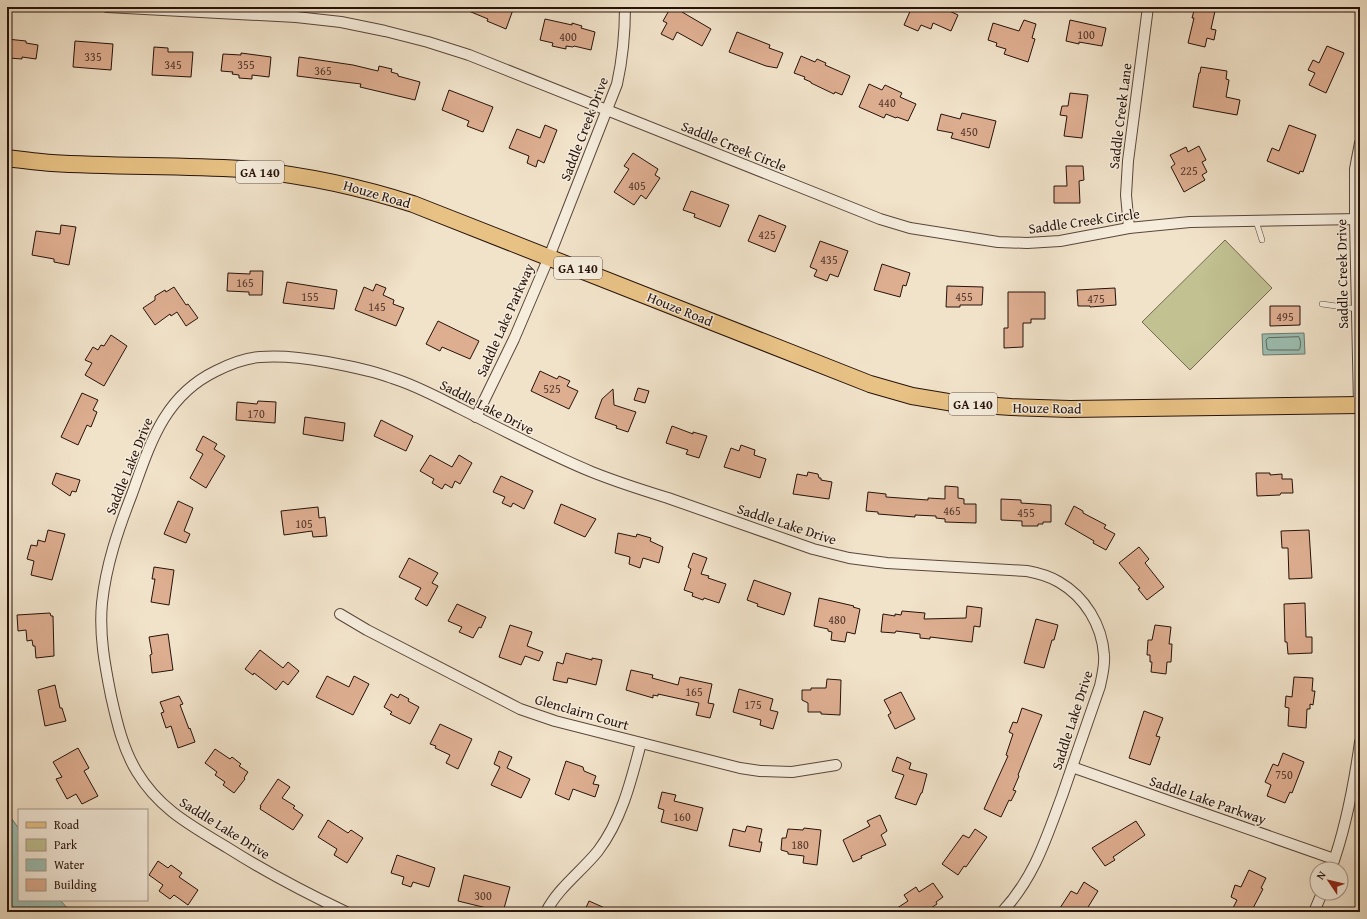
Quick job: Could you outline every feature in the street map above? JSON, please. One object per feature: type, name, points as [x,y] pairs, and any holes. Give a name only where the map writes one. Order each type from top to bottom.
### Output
[{"type":"main road","name":"Houze Road","points":[[7,158],[52,163],[241,169],[335,182],[374,192],[413,204],[870,384],[912,396],[954,403],[1070,409],[1359,405]]},
{"type":"street","name":"Saddle Creek Circle","points":[[107,7],[296,17],[341,22],[428,42],[469,54],[880,219],[910,228],[998,242],[1027,243],[1060,241],[1129,228],[1190,222],[1357,220]]},
{"type":"street","name":"Saddle Creek Drive","points":[[549,257],[617,84],[622,60],[625,7]]},
{"type":"street","name":"Saddle Creek Lane","points":[[1129,228],[1126,195],[1128,161],[1148,7]]},
{"type":"street","name":"Saddle Creek Drive","points":[[1359,405],[1355,170],[1360,142]]},
{"type":"street","name":"Saddle Lake Parkway","points":[[476,416],[514,338],[549,257]]},
{"type":"street","name":"Saddle Lake Drive","points":[[346,912],[317,899],[249,861],[177,817],[160,802],[147,788],[136,772],[127,754],[117,725],[104,653],[102,606],[108,566],[116,536],[157,428],[170,409],[187,390],[206,376],[232,363],[257,357],[281,356],[312,359],[358,368],[392,378],[420,389],[549,453],[594,473],[813,549],[849,558],[887,563],[1027,571],[1043,575],[1059,582],[1077,596],[1091,612],[1101,635],[1104,655],[1103,671],[1100,686],[1042,852],[1027,879],[1002,912]]},
{"type":"street","name":"Glenclairn Court","points":[[340,614],[367,630],[520,709],[555,721],[760,772],[792,772],[836,765]]},
{"type":"street","points":[[1334,859],[1346,819],[1360,742]]},
{"type":"street","points":[[546,912],[561,890],[598,851],[617,820],[629,790],[641,743]]},
{"type":"street","name":"Saddle Lake Parkway","points":[[1072,767],[1334,859]]},
{"type":"street","points":[[1314,912],[1319,901]]},
{"type":"lane","points":[[1256,221],[1262,240]]},
{"type":"lane","points":[[1322,304],[1357,309]]},
{"type":"green space","points":[[1225,240],[1272,288],[1190,370],[1142,322]]},
{"type":"water","points":[[1304,333],[1305,354],[1263,355],[1262,334]]},
{"type":"water","points":[[7,812],[18,828],[18,901],[61,901],[71,912],[7,912]]},
{"type":"building","points":[[459,7],[514,7],[506,29],[487,21],[488,19]]},
{"type":"building","points":[[671,7],[684,7],[682,12],[711,29],[702,46],[677,32],[673,40],[661,34],[667,23],[663,21]]},
{"type":"building","points":[[912,7],[946,7],[945,9],[958,15],[951,31],[933,23],[931,29],[921,25],[918,31],[904,25]]},
{"type":"building","points":[[1195,7],[1215,11],[1211,29],[1216,30],[1214,40],[1207,38],[1205,47],[1188,43]]},
{"type":"building","points":[[545,19],[572,25],[572,23],[582,26],[581,28],[595,32],[591,50],[574,46],[566,46],[566,49],[552,46],[553,43],[540,40]]},
{"type":"building","points":[[1024,20],[1036,24],[1032,38],[1035,39],[1028,62],[1004,54],[1006,49],[996,46],[997,43],[988,40],[993,23],[1019,31]]},
{"type":"building","points":[[1070,20],[1106,28],[1102,46],[1066,41]]},
{"type":"building","points":[[737,32],[770,45],[769,48],[783,53],[777,68],[766,66],[729,52]]},
{"type":"building","points":[[7,39],[26,41],[26,43],[38,45],[36,59],[22,57],[22,59],[9,58],[7,55]]},
{"type":"building","points":[[75,41],[113,44],[111,70],[73,67]]},
{"type":"building","points":[[1327,46],[1344,53],[1326,93],[1309,85],[1315,73],[1308,70],[1313,60],[1319,63]]},
{"type":"building","points":[[154,47],[168,48],[168,52],[193,52],[191,77],[152,75]]},
{"type":"building","points":[[241,53],[271,57],[269,77],[252,75],[252,79],[239,78],[239,75],[232,74],[233,72],[221,71],[223,54],[241,55]]},
{"type":"building","points":[[801,56],[815,62],[817,59],[826,63],[825,65],[850,76],[842,95],[835,92],[834,94],[804,79],[805,77],[794,73]]},
{"type":"building","points":[[299,57],[353,65],[378,71],[379,66],[392,69],[391,72],[398,74],[398,76],[420,82],[415,100],[360,87],[361,84],[297,76]]},
{"type":"building","points":[[1201,67],[1227,71],[1226,79],[1229,80],[1226,97],[1240,100],[1237,115],[1193,107]]},
{"type":"building","points":[[869,84],[882,90],[885,85],[902,93],[900,97],[916,104],[908,121],[886,114],[884,118],[859,107]]},
{"type":"building","points":[[449,90],[493,107],[483,132],[467,126],[469,121],[442,110]]},
{"type":"building","points":[[1070,93],[1088,95],[1082,138],[1064,136],[1067,116],[1060,115],[1062,106],[1068,106]]},
{"type":"building","points":[[962,113],[996,121],[989,148],[951,138],[953,133],[937,130],[941,114],[960,119]]},
{"type":"building","points":[[545,125],[557,130],[544,163],[538,160],[536,167],[527,163],[529,156],[509,148],[517,129],[540,138]]},
{"type":"building","points":[[1289,125],[1316,135],[1303,172],[1300,171],[1299,174],[1267,161],[1272,148],[1279,151]]},
{"type":"building","points":[[1199,146],[1206,160],[1202,162],[1207,172],[1202,175],[1205,180],[1184,192],[1171,167],[1175,164],[1170,155],[1186,147],[1188,152]]},
{"type":"building","points":[[633,153],[658,169],[655,175],[660,178],[646,199],[641,195],[634,205],[614,192],[629,169],[624,166]]},
{"type":"building","points":[[1066,166],[1083,166],[1084,180],[1079,181],[1080,203],[1054,203],[1054,186],[1067,186]]},
{"type":"building","points":[[691,191],[729,205],[720,227],[694,217],[695,214],[683,210]]},
{"type":"building","points":[[759,215],[786,226],[775,252],[748,241]]},
{"type":"building","points":[[61,225],[76,227],[69,265],[54,262],[54,259],[32,255],[36,231],[60,234]]},
{"type":"building","points":[[820,241],[848,251],[838,277],[830,274],[827,281],[814,276],[817,270],[810,267]]},
{"type":"building","points":[[882,264],[910,273],[906,286],[903,285],[900,297],[874,290]]},
{"type":"building","points":[[250,271],[263,271],[262,295],[249,295],[249,292],[227,291],[228,273],[250,274]]},
{"type":"building","points":[[287,282],[337,290],[334,309],[283,303]]},
{"type":"building","points":[[376,284],[386,288],[383,295],[394,300],[393,304],[404,308],[396,326],[355,310],[364,287],[373,291]]},
{"type":"building","points":[[947,286],[983,287],[982,305],[960,305],[960,307],[946,307]]},
{"type":"building","points":[[174,287],[186,305],[188,304],[198,318],[186,326],[177,312],[171,316],[170,314],[155,325],[143,308],[155,300],[155,296]]},
{"type":"building","points":[[1115,288],[1116,305],[1090,307],[1078,306],[1077,290]]},
{"type":"building","points":[[1008,292],[1045,292],[1045,319],[1031,319],[1031,323],[1023,323],[1023,347],[1004,348],[1004,328],[1008,328]]},
{"type":"building","points":[[1270,306],[1300,306],[1300,325],[1270,326]]},
{"type":"building","points":[[438,321],[479,341],[470,359],[442,347],[440,351],[426,344]]},
{"type":"building","points":[[111,335],[127,346],[104,386],[85,375],[92,363],[85,360],[93,347],[98,350],[101,345],[104,346]]},
{"type":"building","points":[[540,371],[557,379],[559,376],[570,381],[567,386],[578,391],[569,409],[531,391]]},
{"type":"building","points":[[638,388],[649,391],[645,403],[634,400]]},
{"type":"building","points":[[613,389],[614,405],[636,412],[628,432],[616,428],[617,426],[595,418],[602,399]]},
{"type":"building","points":[[82,393],[98,400],[93,410],[97,412],[91,427],[87,425],[78,445],[61,437]]},
{"type":"building","points":[[258,401],[276,402],[275,423],[236,420],[237,402],[257,404]]},
{"type":"building","points":[[305,417],[345,423],[343,441],[303,434]]},
{"type":"building","points":[[381,420],[413,436],[406,451],[374,436]]},
{"type":"building","points":[[672,426],[693,434],[693,432],[707,436],[699,458],[686,454],[688,450],[666,443]]},
{"type":"building","points":[[203,436],[217,444],[214,449],[225,456],[206,488],[190,478],[203,454],[196,450]]},
{"type":"building","points":[[741,445],[755,450],[754,455],[766,459],[760,478],[724,467],[731,448],[739,451]]},
{"type":"building","points":[[430,455],[452,467],[459,455],[472,463],[460,484],[455,481],[452,488],[445,484],[442,489],[432,483],[434,479],[420,471]]},
{"type":"building","points":[[808,472],[818,474],[821,480],[832,482],[829,499],[793,494],[797,474],[807,476]]},
{"type":"building","points":[[56,473],[80,480],[76,492],[72,491],[70,496],[52,484]]},
{"type":"building","points":[[1256,473],[1270,473],[1270,475],[1282,474],[1282,479],[1292,479],[1293,493],[1257,496]]},
{"type":"building","points":[[501,476],[533,491],[524,509],[513,503],[511,507],[502,503],[505,497],[493,492]]},
{"type":"building","points":[[945,486],[958,487],[958,498],[964,499],[964,504],[976,504],[976,523],[945,522],[945,519],[936,518],[936,516],[915,515],[915,517],[878,514],[878,512],[866,511],[868,492],[886,494],[886,497],[928,500],[928,498],[945,499]]},
{"type":"building","points":[[1001,499],[1021,500],[1021,503],[1051,505],[1051,522],[1043,522],[1043,524],[1038,524],[1038,526],[1022,526],[1022,521],[1001,520]]},
{"type":"building","points":[[178,501],[193,508],[184,531],[190,534],[186,543],[164,534]]},
{"type":"building","points":[[561,504],[596,519],[585,537],[554,523]]},
{"type":"building","points":[[1074,506],[1083,511],[1083,513],[1106,525],[1104,528],[1115,534],[1106,550],[1065,524]]},
{"type":"building","points":[[318,507],[319,518],[325,517],[327,536],[313,537],[312,531],[284,535],[281,511]]},
{"type":"building","points":[[48,530],[65,534],[52,580],[31,575],[34,561],[27,559],[31,545],[37,546],[38,540],[45,542]]},
{"type":"building","points":[[1309,530],[1312,578],[1289,579],[1288,548],[1282,548],[1281,531]]},
{"type":"building","points":[[618,533],[636,537],[637,534],[651,538],[650,541],[663,547],[659,563],[643,558],[640,568],[629,564],[630,557],[615,553]]},
{"type":"building","points":[[1139,547],[1149,559],[1145,563],[1164,587],[1147,600],[1138,589],[1140,588],[1119,563]]},
{"type":"building","points":[[693,553],[707,558],[701,574],[726,584],[719,603],[692,596],[693,593],[684,590],[691,569],[688,567]]},
{"type":"building","points":[[409,558],[438,573],[432,583],[438,586],[427,606],[415,599],[421,588],[399,577]]},
{"type":"building","points":[[154,567],[174,570],[169,605],[151,602],[155,579],[152,579]]},
{"type":"building","points":[[754,580],[791,593],[784,615],[757,606],[758,604],[747,600]]},
{"type":"building","points":[[819,598],[854,606],[853,607],[860,609],[855,634],[847,632],[845,642],[831,640],[832,632],[828,631],[828,629],[814,626]]},
{"type":"building","points":[[1305,603],[1306,637],[1312,637],[1312,653],[1288,654],[1287,642],[1285,642],[1284,604]]},
{"type":"building","points":[[457,604],[486,617],[481,628],[479,627],[473,638],[459,632],[462,627],[448,621]]},
{"type":"building","points":[[967,606],[982,608],[980,627],[974,626],[972,642],[930,637],[930,639],[920,638],[920,634],[896,631],[895,633],[881,632],[883,614],[895,616],[895,614],[901,615],[902,611],[925,613],[924,619],[966,618]]},
{"type":"building","points":[[50,613],[51,616],[53,616],[54,656],[36,658],[35,646],[33,646],[32,640],[27,641],[26,630],[18,631],[17,615]]},
{"type":"building","points":[[1036,619],[1058,625],[1044,668],[1024,663]]},
{"type":"building","points":[[510,625],[532,632],[527,646],[543,652],[539,661],[525,656],[521,665],[499,657]]},
{"type":"building","points":[[1155,625],[1171,627],[1169,644],[1172,644],[1171,662],[1167,662],[1166,674],[1151,672],[1152,662],[1150,662],[1150,655],[1147,655],[1148,640],[1152,640]]},
{"type":"building","points":[[168,634],[173,670],[152,673],[150,655],[152,654],[149,637]]},
{"type":"building","points":[[260,650],[283,668],[288,662],[299,671],[288,685],[283,681],[276,690],[254,673],[253,675],[245,669]]},
{"type":"building","points":[[566,653],[592,660],[592,658],[602,660],[596,685],[568,678],[567,683],[553,680],[557,662],[563,664]]},
{"type":"building","points":[[631,670],[653,675],[652,678],[678,685],[680,677],[712,684],[708,703],[714,704],[710,718],[696,715],[699,703],[658,694],[658,696],[653,695],[653,698],[626,690]]},
{"type":"building","points":[[327,676],[349,687],[354,676],[369,684],[353,715],[316,697]]},
{"type":"building","points":[[1294,677],[1313,678],[1312,691],[1315,691],[1313,705],[1310,704],[1310,709],[1307,709],[1306,728],[1288,726],[1289,708],[1285,707],[1286,696],[1292,697]]},
{"type":"building","points":[[827,679],[841,680],[840,715],[821,714],[821,712],[808,712],[808,703],[802,700],[802,690],[811,690],[811,688],[826,688]]},
{"type":"building","points":[[55,685],[60,708],[62,708],[66,721],[45,726],[38,690]]},
{"type":"building","points":[[739,689],[773,699],[770,710],[778,712],[773,729],[760,725],[761,720],[733,712]]},
{"type":"building","points":[[901,692],[915,719],[895,729],[888,715],[891,713],[884,700]]},
{"type":"building","points":[[391,694],[398,698],[400,694],[409,699],[408,701],[419,707],[410,724],[390,714],[392,712],[384,707]]},
{"type":"building","points":[[179,696],[183,704],[180,705],[195,742],[178,748],[171,726],[166,728],[161,713],[164,712],[160,702]]},
{"type":"building","points":[[1022,708],[1042,715],[1018,775],[1019,776],[1013,790],[1016,791],[1011,801],[1009,800],[1001,817],[984,809],[1008,756],[1006,755],[1013,734],[1009,732],[1013,722],[1017,723]]},
{"type":"building","points":[[1144,711],[1163,718],[1156,736],[1160,737],[1150,765],[1129,758]]},
{"type":"building","points":[[440,724],[472,739],[458,769],[446,763],[450,755],[430,744]]},
{"type":"building","points":[[78,748],[89,768],[84,771],[98,796],[82,804],[76,794],[67,799],[56,779],[62,777],[53,762]]},
{"type":"building","points":[[215,749],[230,759],[232,757],[241,764],[239,766],[248,772],[244,778],[245,779],[234,793],[223,785],[225,782],[215,775],[217,772],[205,763]]},
{"type":"building","points":[[499,751],[512,757],[507,768],[530,779],[521,798],[491,785],[500,767],[494,764]]},
{"type":"building","points":[[1283,753],[1304,762],[1292,793],[1290,792],[1285,803],[1267,796],[1271,785],[1265,782],[1273,764],[1278,766]]},
{"type":"building","points":[[897,757],[911,763],[909,769],[927,774],[922,793],[916,805],[895,798],[904,775],[892,771]]},
{"type":"building","points":[[566,761],[583,767],[584,771],[596,776],[593,784],[599,785],[595,797],[573,789],[569,800],[555,794]]},
{"type":"building","points":[[278,779],[290,787],[282,798],[295,806],[293,808],[303,815],[293,830],[260,809],[260,806]]},
{"type":"building","points":[[662,792],[676,795],[674,801],[703,808],[697,831],[661,822],[664,810],[658,808]]},
{"type":"building","points":[[880,815],[887,831],[881,835],[886,845],[861,856],[862,858],[853,862],[843,840],[870,826],[867,821]]},
{"type":"building","points":[[328,820],[348,833],[351,830],[363,838],[347,863],[334,855],[337,849],[318,837]]},
{"type":"building","points":[[1136,821],[1145,835],[1113,857],[1115,860],[1105,866],[1092,848]]},
{"type":"building","points":[[747,826],[762,829],[759,842],[762,842],[760,852],[729,846],[733,829],[745,832]]},
{"type":"building","points":[[804,828],[821,830],[817,865],[803,863],[804,856],[788,854],[788,852],[781,850],[782,838],[786,838],[788,829],[803,830]]},
{"type":"building","points":[[975,829],[987,837],[966,867],[964,866],[958,875],[942,864],[963,835],[969,838]]},
{"type":"building","points":[[397,855],[435,868],[429,887],[413,882],[411,887],[402,884],[404,877],[391,873]]},
{"type":"building","points":[[158,861],[168,868],[171,865],[182,873],[179,877],[198,890],[188,905],[174,895],[170,899],[159,891],[163,885],[149,875]]},
{"type":"building","points":[[1249,870],[1266,878],[1261,888],[1263,889],[1251,912],[1231,912],[1237,900],[1231,897],[1235,885],[1241,887]]},
{"type":"building","points":[[464,875],[510,887],[503,912],[458,901]]},
{"type":"building","points":[[1084,882],[1098,891],[1085,912],[1066,912],[1060,908],[1071,891],[1077,894]]},
{"type":"building","points":[[933,883],[943,897],[931,908],[934,912],[891,912],[908,901],[904,895],[916,887],[919,892]]},
{"type":"building","points":[[589,901],[614,912],[584,912]]}]
